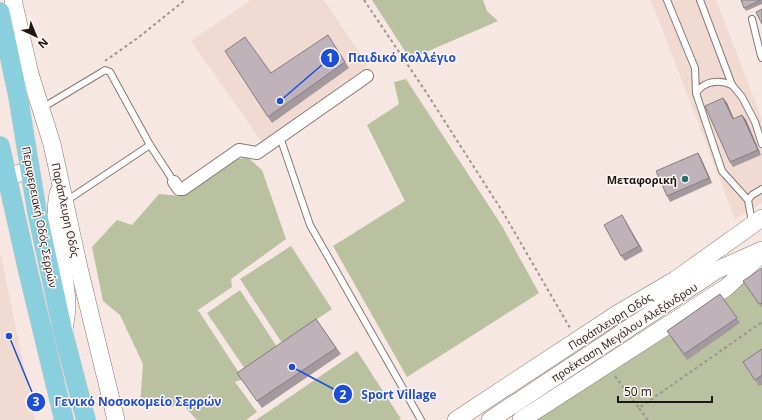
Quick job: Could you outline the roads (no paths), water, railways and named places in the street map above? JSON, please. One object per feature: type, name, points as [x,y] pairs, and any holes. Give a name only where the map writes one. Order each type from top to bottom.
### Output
[{"type":"main road","name":"Περιφερειακή Οδός Σερρών","points":[[0,12],[18,96],[33,191],[63,332],[86,420]]},
{"type":"main road","name":"Περιφερειακή Οδός Σερρών","points":[[0,146],[64,420]]},
{"type":"street","name":"Παράπλευρη Οδός","points":[[13,0],[30,74],[42,108],[52,144],[80,276],[116,420]]},
{"type":"street","points":[[174,182],[179,189],[186,188],[238,151],[241,150],[257,153],[367,76]]},
{"type":"street","points":[[7,176],[30,171]]},
{"type":"street","points":[[60,182],[56,205],[56,219],[57,240],[67,306],[63,332]]},
{"type":"street","points":[[11,197],[33,191]]},
{"type":"street","name":"Παράπλευρη Οδός","points":[[456,420],[617,314],[675,280],[757,221]]},
{"type":"street","name":"προέκταση Μεγάλου Αλεξάνδρου","points":[[490,420],[717,270],[762,250]]},
{"type":"street","name":"προέκταση Μεγάλου Αλεξάνδρου","points":[[520,420],[727,287],[762,254]]},
{"type":"street","points":[[606,344],[675,280]]},
{"type":"lane","points":[[667,0],[695,68],[696,94],[722,171],[748,200],[757,221]]},
{"type":"lane","points":[[700,0],[732,85],[745,103],[762,144]]},
{"type":"lane","points":[[752,19],[762,58]]},
{"type":"lane","points":[[42,108],[102,72],[108,71],[112,74],[150,145],[174,182]]},
{"type":"lane","points":[[696,94],[699,88],[712,82],[726,82],[732,85]]},
{"type":"lane","points":[[280,137],[310,225],[421,420]]},
{"type":"lane","points":[[65,202],[150,145]]},
{"type":"lane","points":[[748,200],[752,195],[762,189]]},
{"type":"place","name":"Παιδικό Κολλέγιο","points":[[280,101]]},
{"type":"place","name":"Μεταφορική","points":[[685,179]]},
{"type":"place","name":"Γενικό Νοσοκομείο Σερρών","points":[[9,336]]},
{"type":"place","name":"Sport Village","points":[[292,367]]}]
